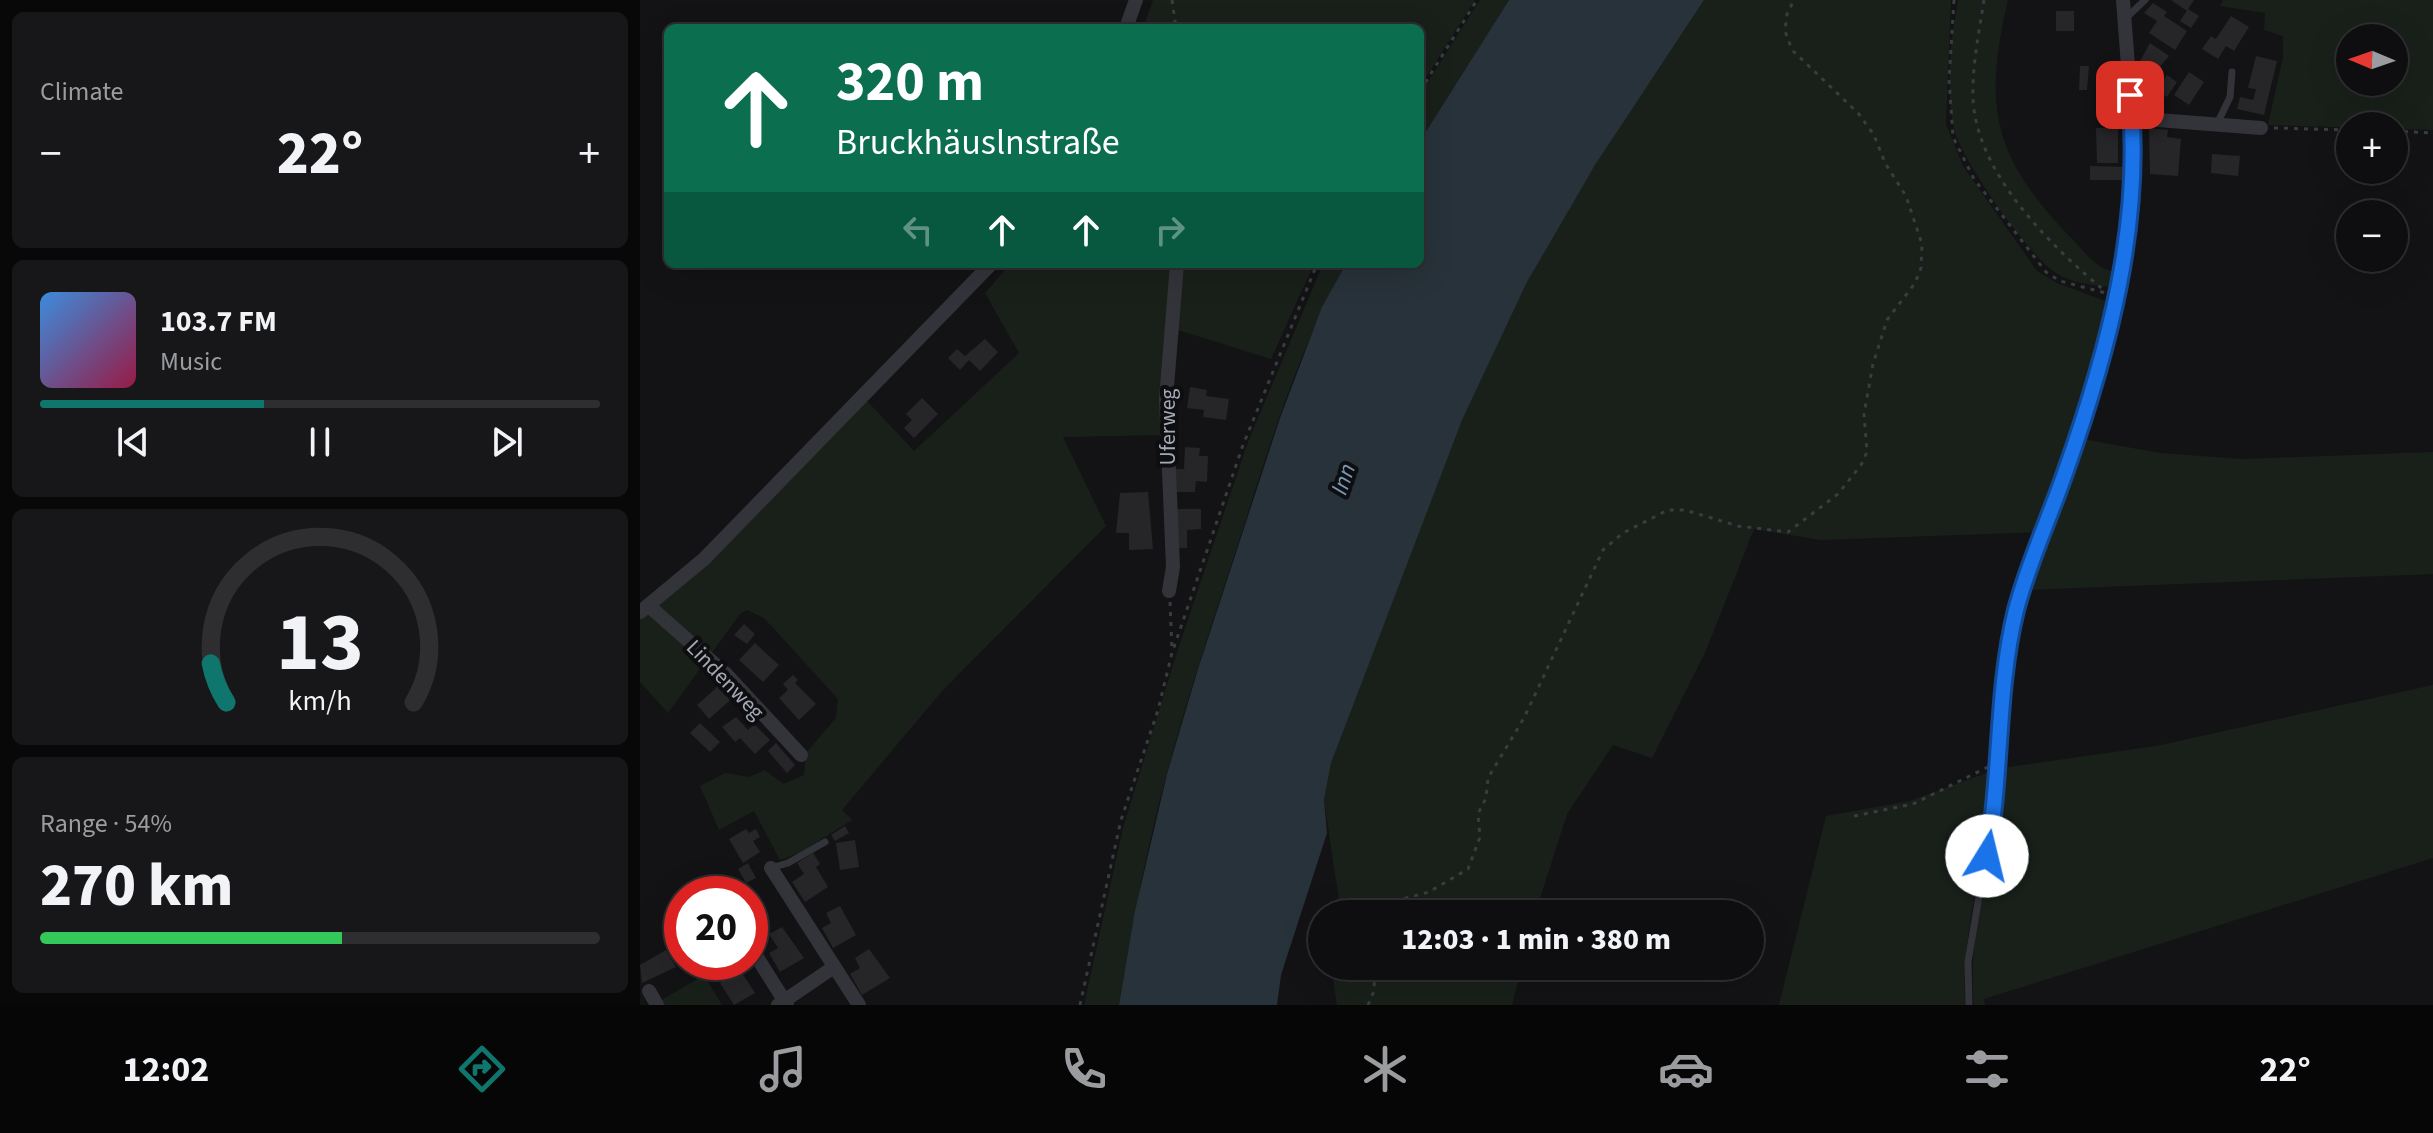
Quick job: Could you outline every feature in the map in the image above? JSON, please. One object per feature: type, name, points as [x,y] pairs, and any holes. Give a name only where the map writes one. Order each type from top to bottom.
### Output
[{"type":"street","points":[[1127,24],[1136,0]]},
{"type":"street","points":[[2123,0],[2132,118],[2129,213]]},
{"type":"street","points":[[2132,118],[2261,128]]},
{"type":"street","points":[[645,609],[720,543],[987,268]]},
{"type":"street","name":"Uferweg","points":[[1169,591],[1173,567],[1166,399],[1177,268]]},
{"type":"street","name":"Lindenweg","points":[[645,609],[726,674],[801,755]]},
{"type":"street","points":[[771,868],[859,1005]]},
{"type":"street","points":[[768,978],[783,1004],[834,967]]},
{"type":"street","points":[[649,991],[657,1005]]},
{"type":"lane","points":[[2124,20],[2145,0]]},
{"type":"lane","points":[[2217,124],[2230,97],[2232,72]]},
{"type":"lane","points":[[1969,1005],[1968,962],[1991,832],[2005,666],[2017,609],[2088,408],[2117,296],[2129,213]]},
{"type":"lane","points":[[771,868],[788,863],[825,842]]},
{"type":"path","points":[[1172,0],[1175,24]]},
{"type":"path","points":[[1424,85],[1477,0]]},
{"type":"path","points":[[1400,900],[1429,892],[1468,869],[1480,837],[1478,814],[1486,798],[1488,778],[1524,718],[1603,550],[1623,533],[1668,510],[1685,510],[1738,526],[1788,532],[1838,494],[1861,465],[1867,452],[1864,414],[1873,364],[1887,320],[1915,283],[1921,268],[1922,244],[1906,196],[1885,163],[1874,135],[1858,113],[1792,50],[1785,31],[1787,14],[1794,0]]},
{"type":"path","points":[[1954,0],[1949,118],[1961,158],[2046,272],[2060,281],[2117,296]]},
{"type":"path","points":[[1984,0],[1973,98],[1984,144],[2018,202],[2065,257],[2108,294]]},
{"type":"path","points":[[2261,128],[2336,130]]},
{"type":"path","points":[[2408,132],[2433,133]]},
{"type":"path","points":[[1080,1005],[1121,820],[1158,710],[1172,653],[1243,445],[1315,268]]},
{"type":"path","points":[[1169,591],[1172,653]]},
{"type":"path","points":[[1854,816],[1913,804],[1942,792],[1970,773],[1999,763]]},
{"type":"path","points":[[1368,1005],[1374,980]]},
{"type":"shaded area","points":[[1153,0],[1475,0],[1424,81],[1424,24],[1144,24]]},
{"type":"shaded area","points":[[1480,0],[1509,0],[1424,135],[1424,88]]},
{"type":"shaded area","points":[[1704,0],[1951,0],[1946,124],[1963,166],[2037,271],[2057,283],[2108,302],[2102,350],[2070,450],[2039,532],[1821,540],[1754,529],[1705,653],[1652,758],[1613,745],[1567,814],[1539,900],[1339,900],[1324,800],[1331,763],[1422,519],[1471,398],[1527,282],[1612,139]]},
{"type":"shaded area","points":[[1958,0],[2008,0],[1996,73],[1996,103],[2001,131],[2011,158],[2047,212],[2093,261],[2105,269],[2118,271],[2116,282],[2109,287],[2068,279],[2044,263],[2014,228],[1969,162],[1954,129],[1951,114],[1951,47]]},
{"type":"shaded area","points":[[2223,0],[2433,0],[2433,130],[2408,129],[2408,112],[2336,112],[2336,127],[2268,125],[2283,57],[2283,36],[2264,30],[2265,13],[2220,6]]},
{"type":"shaded area","points":[[1007,268],[1173,268],[1162,435],[1063,437],[1106,526],[943,690],[842,810],[852,820],[799,853],[780,860],[754,811],[719,830],[700,786],[725,773],[749,777],[765,770],[783,784],[804,775],[806,753],[836,718],[838,699],[764,618],[747,610],[740,614],[668,713],[640,682],[640,618],[867,401],[914,451],[1019,353],[985,293]]},
{"type":"shaded area","points":[[1181,268],[1312,268],[1271,359],[1175,329]]},
{"type":"shaded area","points":[[1321,268],[1344,268],[1313,330],[1286,400],[1192,686],[1152,830],[1119,1005],[1084,1005],[1123,828],[1177,652],[1248,442]]},
{"type":"shaded area","points":[[2082,439],[2160,453],[2243,459],[2433,452],[2433,574],[2027,590]]},
{"type":"shaded area","points":[[2433,685],[2433,858],[1984,999],[1985,1005],[1974,1005],[1974,945],[2002,768],[2156,746]]},
{"type":"shaded area","points":[[1994,770],[1967,946],[1965,1005],[1779,1005],[1826,816],[1910,801]]},
{"type":"shaded area","points":[[696,980],[707,980],[722,1005],[662,1005],[660,1001]]},
{"type":"shaded area","points":[[1333,980],[1518,980],[1512,1005],[1337,1005]]},
{"type":"water","name":"Inn","points":[[1509,0],[1704,0],[1595,165],[1527,282],[1462,420],[1331,763],[1324,800],[1327,833],[1281,975],[1277,1005],[1119,1005],[1135,911],[1167,774],[1280,418],[1322,307],[1344,268],[1424,268],[1424,135]]},
{"type":"building","points":[[2171,0],[2194,0],[2187,11]]},
{"type":"building","points":[[2153,3],[2167,12],[2164,16],[2187,31],[2175,50],[2149,33],[2157,21],[2144,13]]},
{"type":"building","points":[[2188,9],[2199,16],[2191,28],[2180,21]]},
{"type":"building","points":[[2056,11],[2074,11],[2074,31],[2056,31]]},
{"type":"building","points":[[2231,16],[2249,27],[2234,51],[2226,46],[2218,59],[2202,49],[2211,36],[2216,39]]},
{"type":"building","points":[[2150,43],[2169,56],[2146,83],[2133,74]]},
{"type":"building","points":[[2256,56],[2277,61],[2264,115],[2237,109],[2240,97],[2253,100],[2256,89],[2248,88]]},
{"type":"building","points":[[2080,66],[2089,66],[2087,90],[2079,90]]},
{"type":"building","points":[[2189,72],[2204,82],[2189,105],[2174,95]]},
{"type":"building","points":[[2167,75],[2177,82],[2167,97],[2157,90]]},
{"type":"building","points":[[2096,128],[2118,128],[2118,163],[2097,163]]},
{"type":"building","points":[[2149,128],[2168,130],[2167,137],[2181,139],[2178,176],[2150,174]]},
{"type":"building","points":[[2212,154],[2240,156],[2238,176],[2211,173]]},
{"type":"building","points":[[2090,166],[2127,167],[2126,180],[2090,180]]},
{"type":"building","points":[[985,339],[998,352],[980,371],[969,360],[960,370],[948,358],[957,349],[965,356]]},
{"type":"building","points":[[1190,387],[1207,390],[1206,396],[1229,399],[1226,420],[1203,417],[1204,410],[1187,408]]},
{"type":"building","points":[[922,398],[938,414],[914,438],[904,428],[912,420],[906,414]]},
{"type":"building","points":[[1185,447],[1200,448],[1199,456],[1208,456],[1207,482],[1196,481],[1195,492],[1174,492],[1175,469],[1184,469]]},
{"type":"building","points":[[1148,492],[1153,549],[1129,550],[1129,533],[1116,533],[1120,493]]},
{"type":"building","points":[[1175,509],[1201,509],[1201,529],[1187,530],[1187,548],[1175,548]]},
{"type":"building","points":[[744,624],[755,634],[747,644],[734,635]]},
{"type":"building","points":[[755,643],[779,665],[763,682],[739,660]]},
{"type":"building","points":[[793,675],[798,680],[795,683],[816,704],[799,720],[779,698],[788,690],[783,684]]},
{"type":"building","points":[[720,676],[735,696],[709,719],[697,705],[717,687],[713,683]]},
{"type":"building","points":[[736,717],[748,730],[754,724],[770,740],[755,754],[740,738],[735,742],[722,727]]},
{"type":"building","points":[[700,723],[720,742],[710,752],[690,733]]},
{"type":"building","points":[[776,743],[795,765],[787,773],[768,751]]},
{"type":"building","points":[[845,826],[849,833],[835,841],[831,835]]},
{"type":"building","points":[[746,829],[749,833],[756,829],[760,837],[753,841],[760,852],[743,863],[729,839]]},
{"type":"building","points":[[855,840],[859,867],[840,870],[836,843]]},
{"type":"building","points":[[813,853],[820,864],[816,867],[828,887],[805,902],[792,882],[804,874],[797,863]]},
{"type":"building","points":[[748,863],[755,876],[742,876],[738,869]]},
{"type":"building","points":[[840,906],[856,935],[833,948],[822,928],[831,923],[826,913]]},
{"type":"building","points":[[782,927],[804,958],[780,972],[769,953],[778,948],[769,934]]},
{"type":"building","points":[[869,949],[890,978],[862,995],[850,974],[860,968],[855,958]]},
{"type":"building","points":[[664,951],[664,973],[642,983],[640,965]]},
{"type":"building","points":[[725,980],[747,980],[755,993],[734,1005],[720,983]]},
{"type":"route","points":[[1987,856],[1999,763],[2005,666],[2017,609],[2096,382],[2124,261],[2132,150],[2130,95]]}]
